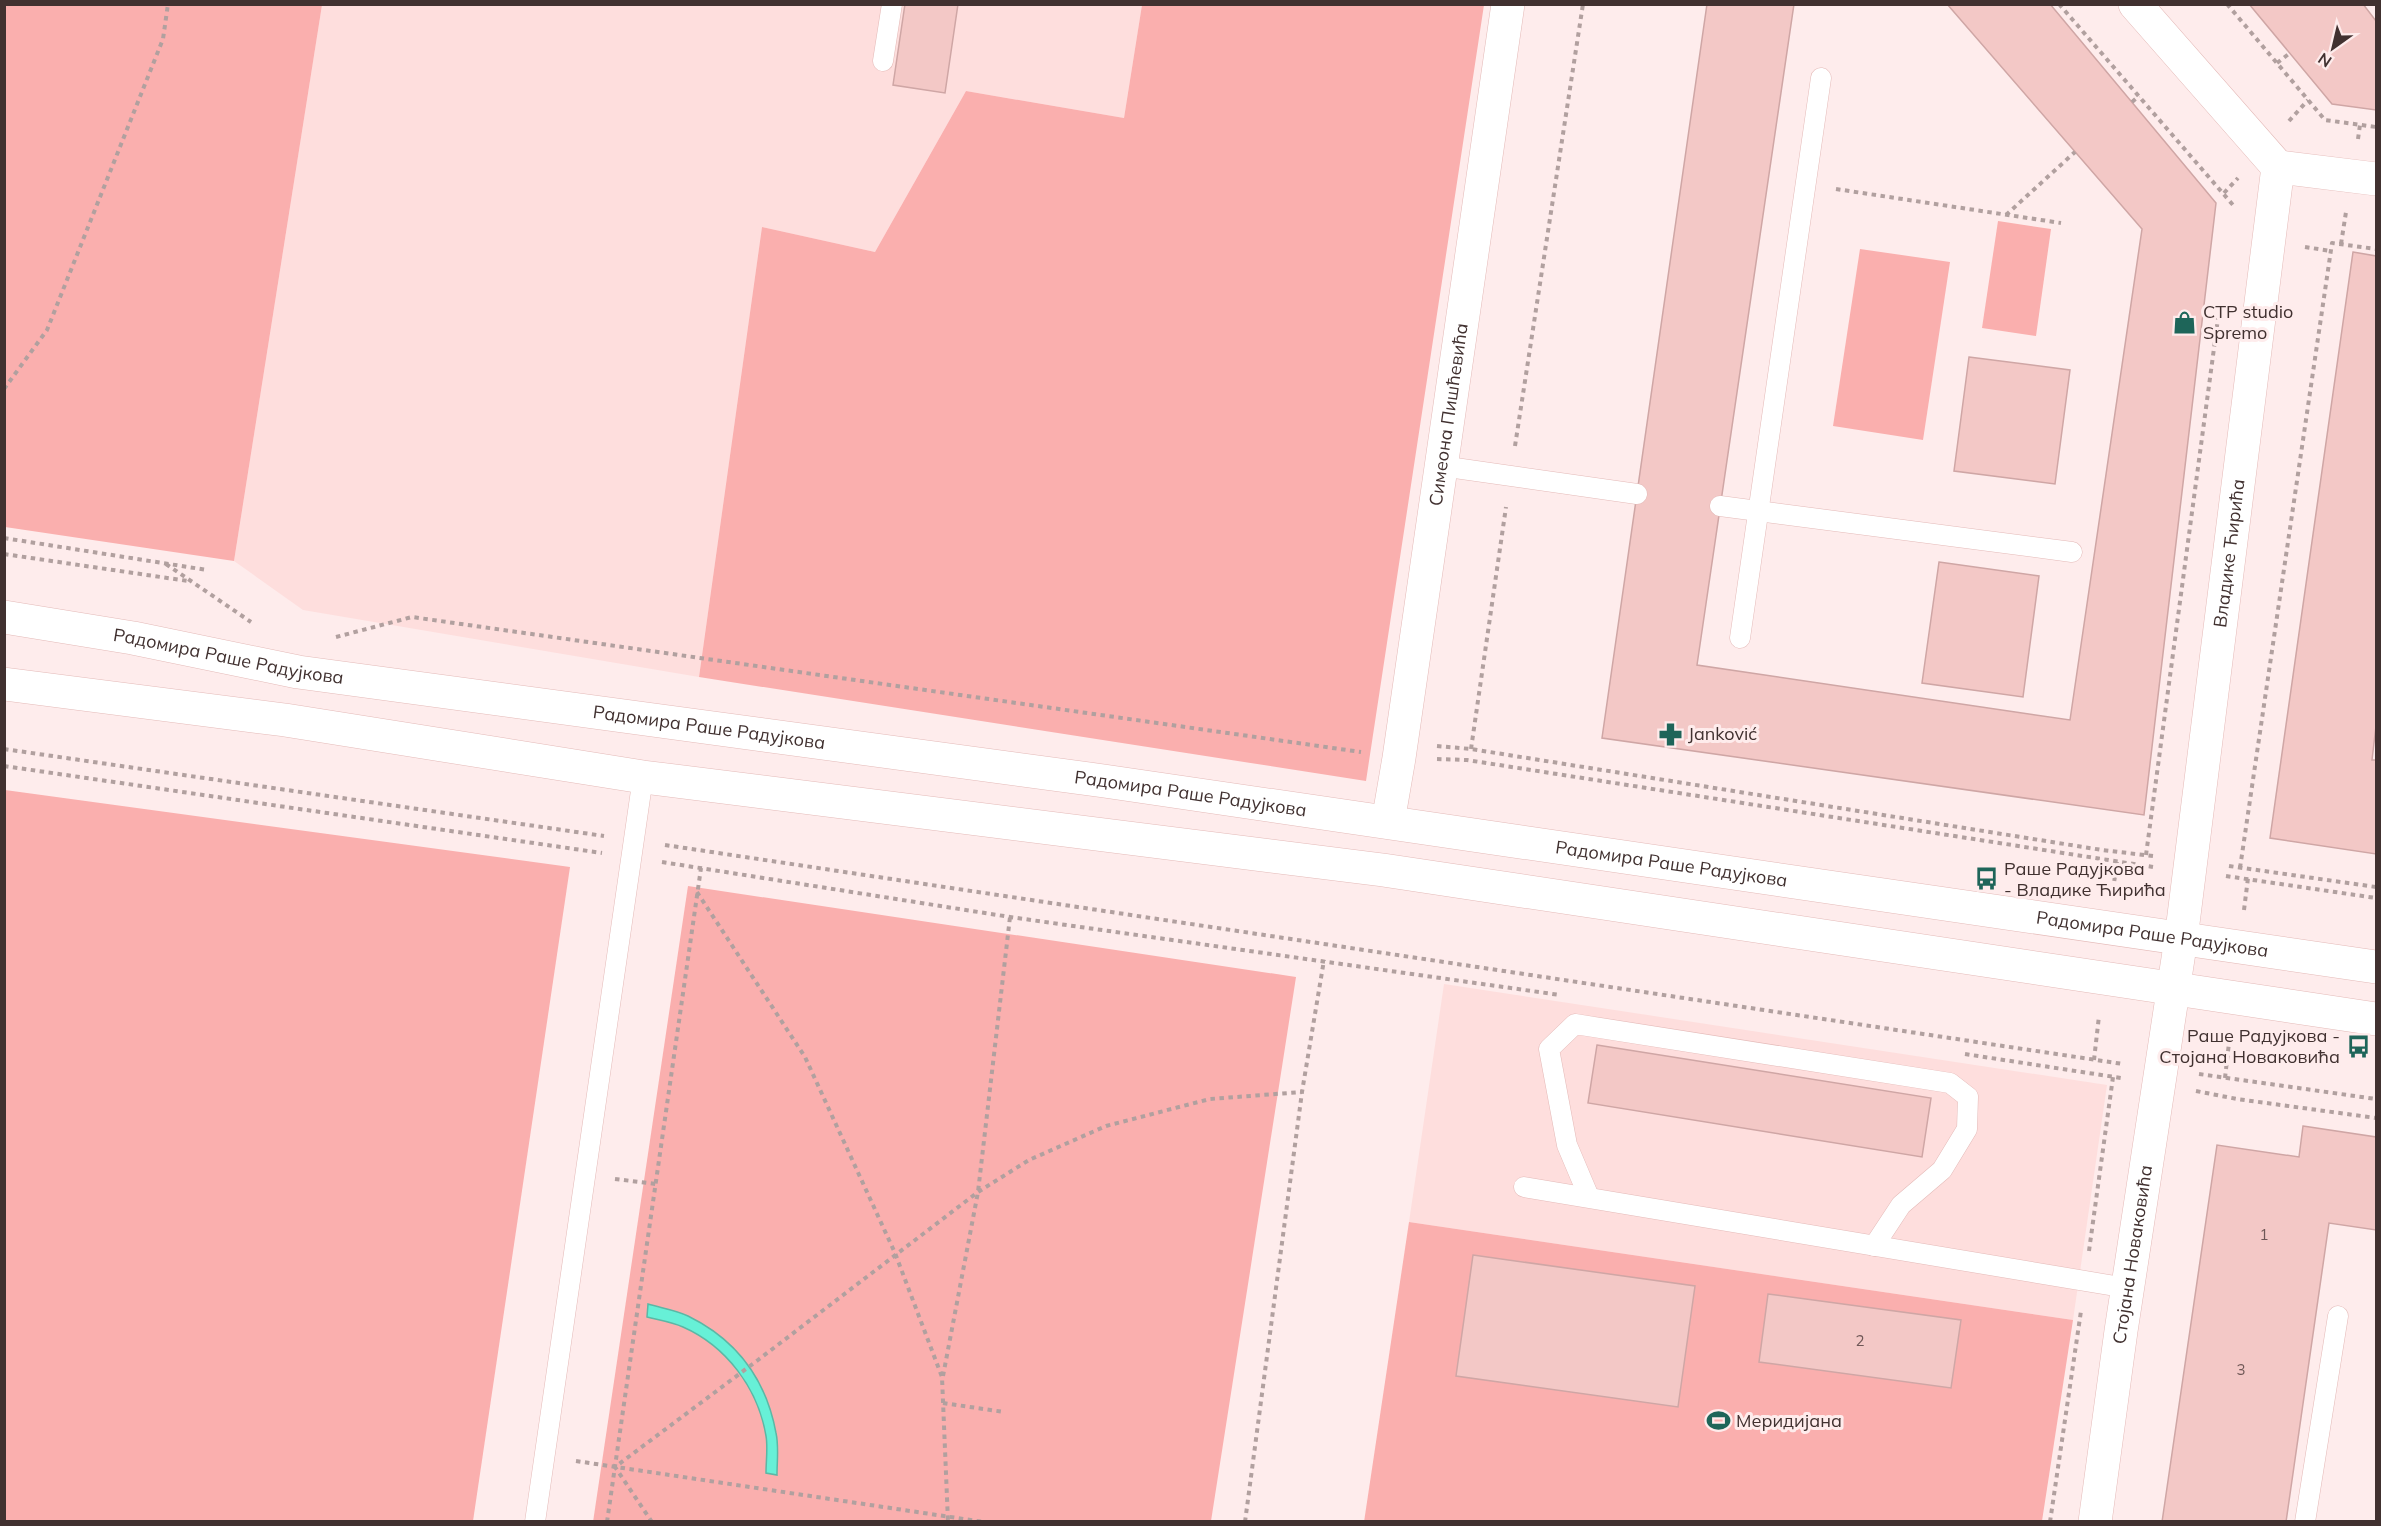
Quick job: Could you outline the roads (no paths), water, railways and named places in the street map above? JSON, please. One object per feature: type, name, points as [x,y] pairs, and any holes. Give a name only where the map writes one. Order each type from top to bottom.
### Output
[{"type":"street","name":"Симеона Пишћевића","points":[[1388,822],[1400,758],[1508,4]]},
{"type":"street","points":[[2134,4],[2278,167],[2376,179]]},
{"type":"street","name":"Владике Ћирића","points":[[2174,989],[2278,167]]},
{"type":"street","name":"Радомира Раше Радујкова","points":[[4,617],[133,638],[298,672],[1092,779],[2376,967]]},
{"type":"street","points":[[4,684],[285,720],[643,777],[1383,870],[2376,1018]]},
{"type":"street","name":"Стојана Новаковића","points":[[2095,1521],[2127,1288],[2174,989]]},
{"type":"lane","points":[[883,61],[892,4]]},
{"type":"lane","points":[[1740,638],[1821,78]]},
{"type":"lane","points":[[1441,466],[1637,494]]},
{"type":"lane","points":[[1720,506],[2072,552]]},
{"type":"lane","points":[[535,1521],[643,777]]},
{"type":"lane","points":[[1588,1197],[1567,1145],[1549,1049],[1575,1024],[1950,1083],[1968,1097],[1967,1129],[1942,1170],[1901,1204],[1874,1246]]},
{"type":"lane","points":[[1524,1187],[2127,1288]]},
{"type":"lane","points":[[2305,1521],[2338,1316]]},
{"type":"place","name":"CTP studio Spremo","points":[[2185,322]]},
{"type":"place","name":"Janković","points":[[1670,734]]},
{"type":"place","name":"Раше Радујкова - Владике Ћирића","points":[[1986,879]]},
{"type":"place","name":"Раше Радујкова - Стојана Новаковића","points":[[2358,1046]]},
{"type":"place","name":"Меридијана","points":[[1718,1421]]}]
